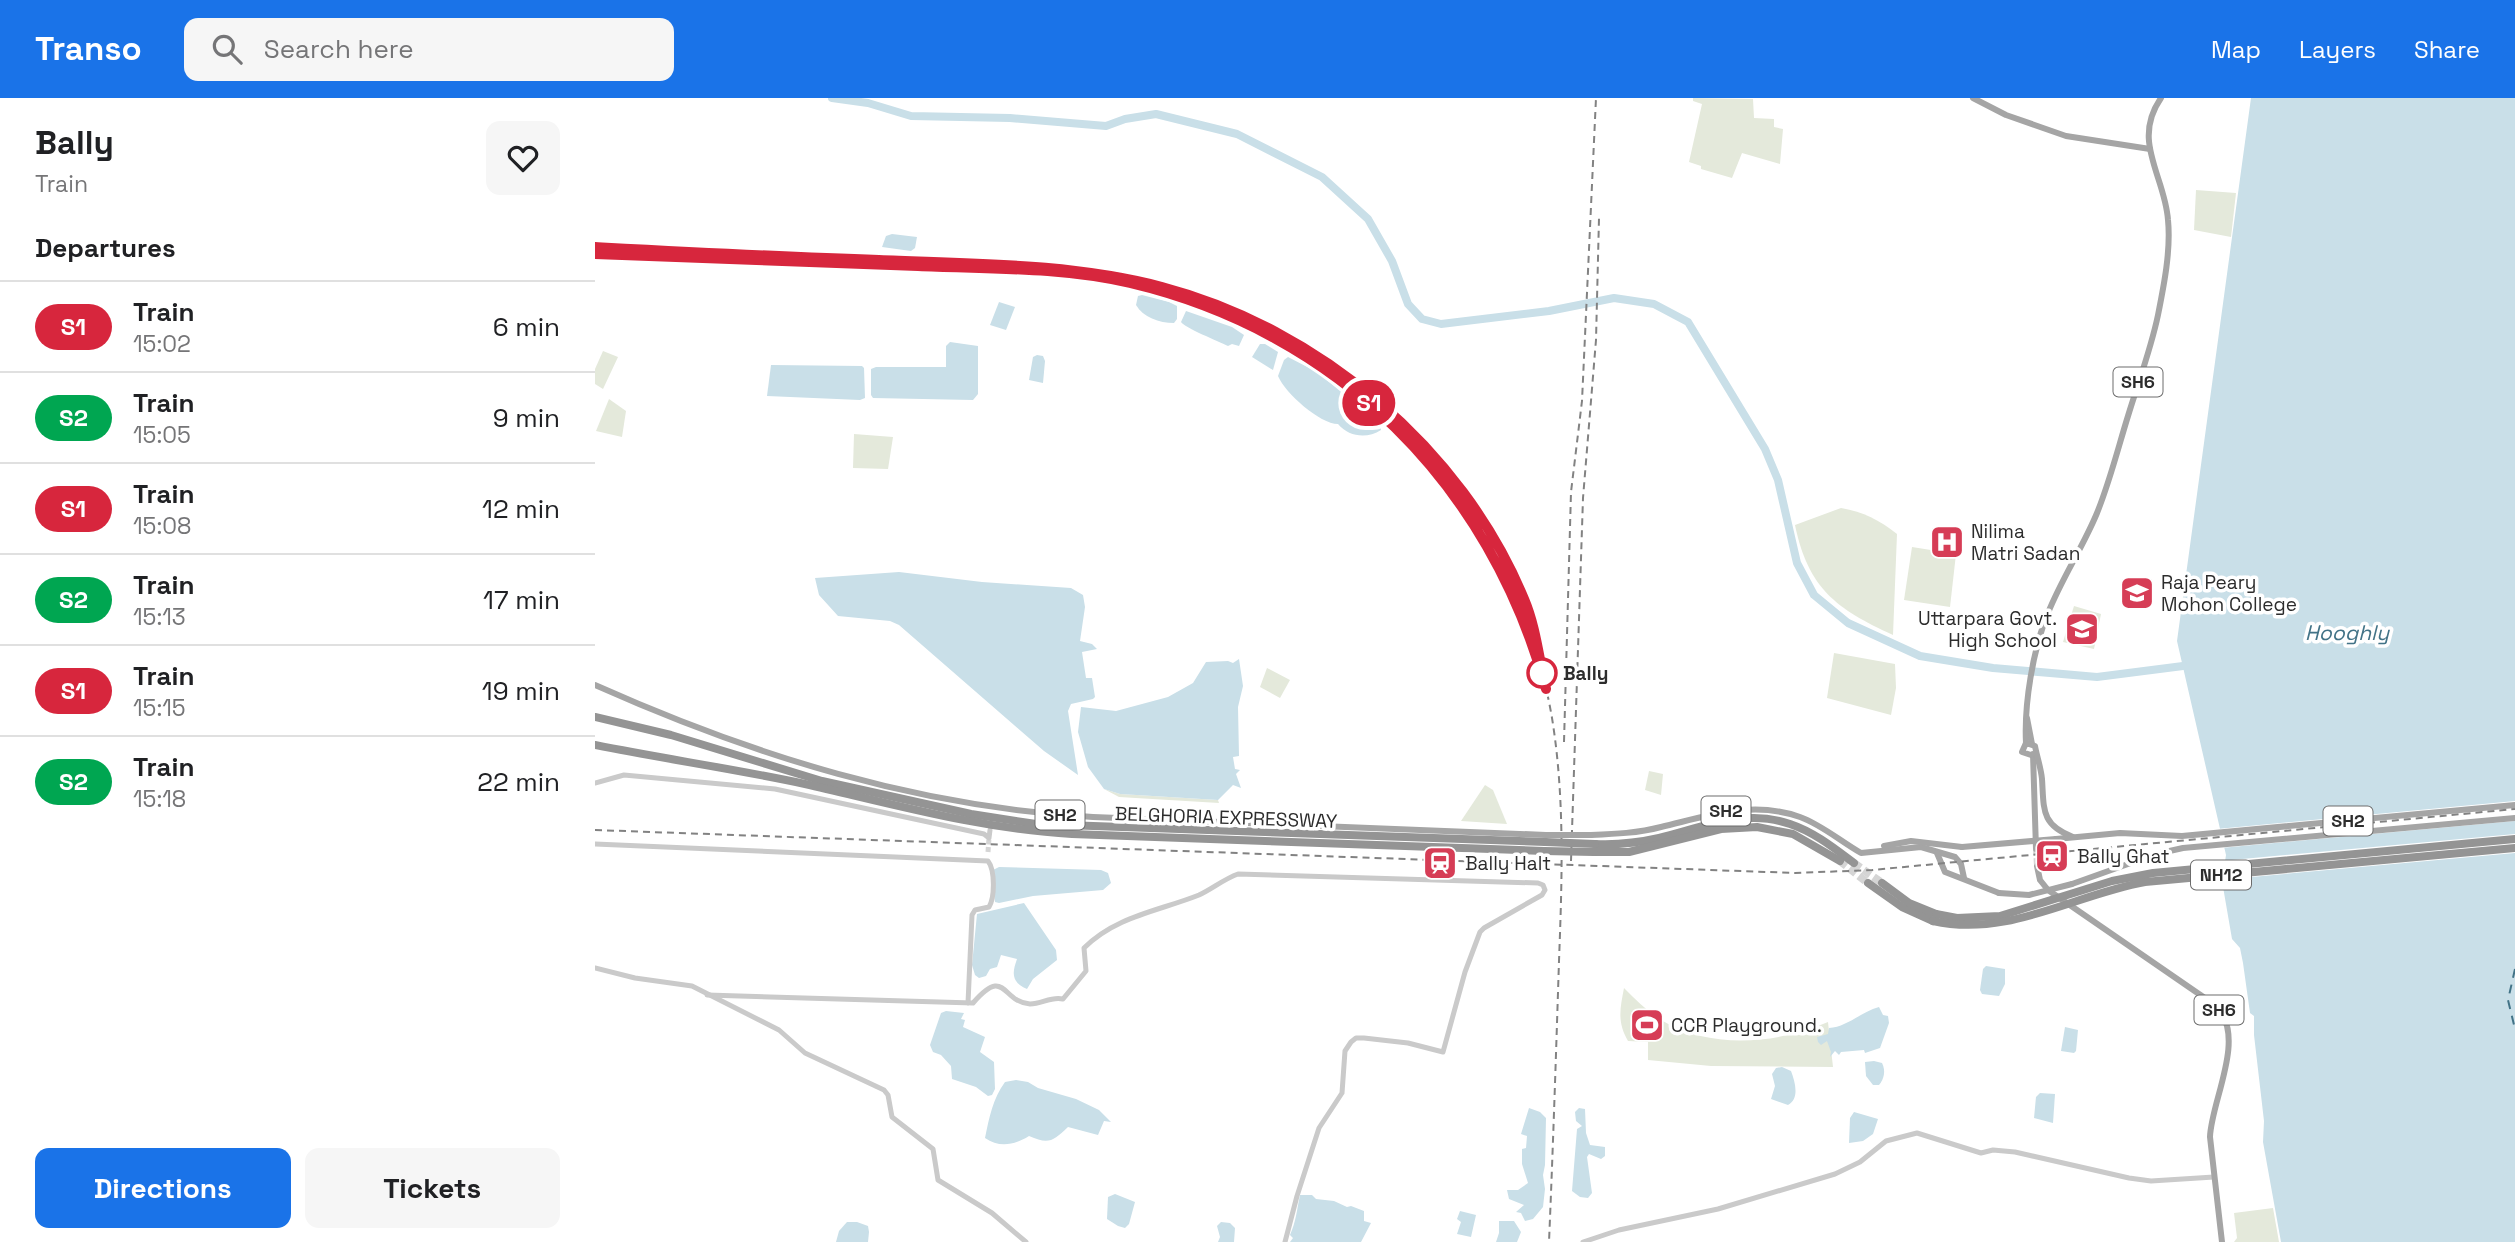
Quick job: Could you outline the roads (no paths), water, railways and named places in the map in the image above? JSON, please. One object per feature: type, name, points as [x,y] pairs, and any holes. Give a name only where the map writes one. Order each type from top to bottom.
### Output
[{"type":"highway","name":"BELGHORIA EXPRESSWAY","points":[[595,717],[671,735],[822,780],[971,814],[1036,824],[1109,829],[1545,843]]},
{"type":"highway","name":"BELGHORIA EXPRESSWAY","points":[[595,745],[802,784],[1019,830],[1072,834],[1593,844],[1641,842],[1720,821],[1746,818],[1789,823],[1827,842],[1854,863]]},
{"type":"highway","name":"BELGHORIA EXPRESSWAY","points":[[1593,844],[1629,852],[1721,830],[1757,827],[1793,834],[1840,861]]},
{"type":"highway","name":"NH12","points":[[1882,883],[1935,918],[1979,919],[2000,916],[2112,881],[2153,873],[2515,839]]},
{"type":"highway","name":"NH12","points":[[1868,883],[1902,906],[1969,927],[2002,923],[2145,882],[2515,848]]},
{"type":"main road","points":[[1973,98],[2006,115],[2066,136],[2150,149]]},
{"type":"main road","name":"SH6","points":[[2036,849],[2027,716],[2035,656],[2047,615],[2100,505],[2158,316],[2166,260],[2168,219],[2150,149],[2150,121],[2161,98]]},
{"type":"main road","name":"SH2","points":[[595,685],[648,708],[802,765],[984,807],[1037,814],[1593,844],[1715,812],[1770,810],[1801,818],[1854,849],[1913,847],[1937,853],[1945,872],[1999,893],[2029,895],[2072,884],[2156,854],[2183,848],[2515,818]]},
{"type":"main road","points":[[2031,748],[2041,770],[2043,804],[2047,818],[2059,831],[2075,838]]},
{"type":"main road","name":"SH2","points":[[1883,849],[1911,841],[1962,847],[2120,834],[2182,836],[2515,805]]},
{"type":"main road","points":[[1937,853],[1958,859],[1964,878]]},
{"type":"main road","name":"SH6","points":[[2037,866],[2040,880],[2048,890],[2199,994],[2224,1017],[2227,1063],[2210,1129],[2222,1242]]},
{"type":"street","points":[[595,783],[624,775],[775,789],[984,834],[989,838],[990,830]]},
{"type":"street","points":[[595,844],[988,861]]},
{"type":"street","points":[[968,1003],[972,915],[975,910],[991,906],[992,902],[992,872],[988,852]]},
{"type":"street","points":[[707,995],[973,1003],[988,987],[995,986],[1030,1004],[1063,999],[1086,971],[1084,948],[1099,935],[1139,914],[1199,894],[1238,874],[1543,885],[1545,888],[1542,895],[1484,928],[1481,933],[1465,972],[1443,1052],[1408,1043],[1364,1038],[1356,1038],[1345,1051],[1342,1093],[1319,1128],[1285,1242]]},
{"type":"street","points":[[595,968],[635,978],[686,984],[779,1030],[805,1053],[884,1090],[888,1095],[892,1117],[933,1149],[938,1180],[992,1213],[1026,1242]]},
{"type":"street","points":[[1583,1242],[1619,1230],[1724,1208],[1835,1174],[1860,1162],[1886,1141],[1917,1133],[1981,1153],[1993,1150],[2015,1152],[2129,1178],[2151,1181],[2214,1177]]},
{"type":"water","name":"Hooghly","points":[[2251,98],[2515,98],[2515,1242],[2281,1242],[2263,1142],[2264,1121],[2254,1016],[2250,1013],[2240,948],[2232,939],[2222,881],[2226,855],[2177,641]]},
{"type":"water","points":[[892,234],[917,237],[915,248],[911,251],[882,247],[886,236]]},
{"type":"water","points":[[1138,296],[1177,306],[1177,319],[1174,323],[1163,322],[1143,313],[1136,305]]},
{"type":"water","points":[[999,302],[1015,307],[1006,330],[990,325]]},
{"type":"water","points":[[1186,311],[1232,327],[1244,335],[1239,346],[1228,346],[1184,325],[1181,322]]},
{"type":"water","points":[[950,342],[978,346],[978,394],[973,400],[873,398],[871,369],[946,367],[946,346]]},
{"type":"water","points":[[1260,344],[1278,352],[1273,370],[1252,357]]},
{"type":"water","points":[[1043,356],[1045,361],[1043,383],[1029,380],[1033,357]]},
{"type":"water","points":[[1288,357],[1317,372],[1381,425],[1381,430],[1370,435],[1353,434],[1338,424],[1322,419],[1304,406],[1288,391],[1278,376],[1284,360]]},
{"type":"water","points":[[771,365],[862,366],[865,398],[860,400],[767,396]]},
{"type":"water","points":[[899,572],[982,582],[1071,588],[1083,595],[1085,607],[1080,641],[1092,644],[1097,649],[1082,652],[1086,678],[1092,678],[1095,697],[1071,704],[1068,711],[1078,775],[1044,751],[899,625],[890,621],[838,616],[819,595],[815,578]]},
{"type":"water","points":[[1239,659],[1243,686],[1238,707],[1239,756],[1233,757],[1235,769],[1240,770],[1236,774],[1241,788],[1233,785],[1218,800],[1120,794],[1104,789],[1088,767],[1078,732],[1081,707],[1116,711],[1168,697],[1193,683],[1206,662],[1233,663]]},
{"type":"water","points":[[999,867],[1101,870],[1108,873],[1111,883],[1103,890],[1033,896],[999,903],[995,902],[992,873]]},
{"type":"water","points":[[1024,903],[1056,950],[1057,960],[1033,979],[1027,989],[1014,977],[1017,959],[1001,955],[997,967],[979,978],[972,965],[977,914]]},
{"type":"water","points":[[1986,966],[2005,969],[2005,984],[1999,996],[1982,994],[1980,990],[1983,969]]},
{"type":"water","points":[[1879,1007],[1883,1015],[1888,1016],[1889,1023],[1880,1048],[1865,1053],[1864,1050],[1841,1052],[1839,1055],[1835,1051],[1830,1057],[1827,1041],[1821,1045],[1818,1042],[1817,1037],[1828,1034],[1829,1028],[1842,1025]]},
{"type":"water","points":[[941,1013],[964,1013],[961,1019],[965,1020],[963,1027],[985,1037],[980,1052],[994,1062],[995,1089],[992,1095],[988,1096],[976,1087],[952,1079],[951,1066],[941,1055],[933,1052],[930,1045]]},
{"type":"water","points":[[2065,1027],[2078,1030],[2074,1053],[2061,1051]]},
{"type":"water","points":[[1865,1062],[1882,1063],[1884,1069],[1879,1085],[1873,1085],[1866,1076]]},
{"type":"water","points":[[1782,1067],[1791,1071],[1795,1085],[1794,1098],[1788,1105],[1771,1099],[1775,1086],[1772,1074],[1776,1068]]},
{"type":"water","points":[[1016,1080],[1076,1099],[1099,1110],[1111,1122],[1104,1121],[1098,1135],[1068,1127],[1058,1136],[1046,1141],[1029,1136],[1007,1144],[990,1141],[985,1138],[994,1101],[1005,1082]]},
{"type":"water","points":[[2040,1093],[2055,1094],[2053,1123],[2034,1118],[2036,1097]]},
{"type":"water","points":[[1529,1108],[1540,1112],[1546,1118],[1543,1175],[1545,1189],[1543,1207],[1533,1219],[1525,1221],[1521,1213],[1516,1212],[1524,1205],[1509,1199],[1507,1190],[1518,1190],[1528,1183],[1522,1164],[1522,1149],[1526,1148],[1527,1136],[1521,1134]]},
{"type":"water","points":[[1579,1108],[1585,1109],[1586,1133],[1590,1145],[1605,1147],[1605,1156],[1601,1159],[1589,1154],[1587,1157],[1592,1193],[1588,1198],[1580,1197],[1572,1191],[1577,1129],[1582,1126],[1576,1121],[1575,1112]]},
{"type":"water","points":[[1854,1112],[1878,1119],[1873,1134],[1863,1141],[1849,1143],[1850,1118]]},
{"type":"water","points":[[1115,1194],[1135,1202],[1129,1224],[1125,1228],[1107,1219],[1108,1197]]},
{"type":"water","points":[[1300,1195],[1312,1195],[1316,1199],[1334,1201],[1364,1211],[1364,1221],[1371,1223],[1361,1242],[1290,1242],[1293,1238],[1290,1235]]},
{"type":"water","points":[[1460,1211],[1476,1215],[1471,1237],[1457,1234],[1461,1222],[1457,1219]]},
{"type":"water","points":[[1499,1221],[1514,1221],[1521,1232],[1517,1242],[1496,1242]]},
{"type":"water","points":[[847,1222],[868,1226],[868,1242],[836,1242],[839,1231]]},
{"type":"water","points":[[1221,1222],[1230,1223],[1235,1228],[1234,1242],[1218,1242],[1220,1237],[1217,1226]]},
{"type":"waterway","points":[[832,98],[868,103],[911,116],[1010,118],[1106,126],[1125,119],[1156,114],[1237,134],[1322,177],[1368,219],[1392,261],[1408,304],[1422,319],[1441,324],[1549,311],[1614,298],[1654,304],[1688,322],[1765,449],[1778,480],[1797,563],[1814,595],[1848,623],[1920,656],[1993,668],[2097,677],[2183,666]]},
{"type":"tunnel","points":[[988,852],[989,838]]},
{"type":"tunnel","points":[[2036,849],[2037,866]]},
{"type":"tunnel","points":[[1840,861],[1868,883]]},
{"type":"tunnel","points":[[1854,863],[1882,883]]},
{"type":"railway","points":[[1564,742],[1571,492],[1582,401],[1596,98]]},
{"type":"railway","points":[[1571,861],[1583,498],[1596,340],[1599,218]]},
{"type":"railway","points":[[595,254],[1025,270],[1094,277],[1146,287],[1234,318],[1301,354],[1363,398],[1418,451],[1465,510],[1504,575],[1534,644],[1552,718],[1559,778],[1562,870],[1549,1242]]},
{"type":"railway","points":[[595,830],[1795,873],[1872,870],[2515,809]]},
{"type":"train","name":"S1","points":[[595,247],[1074,270],[1164,288],[1242,316],[1311,353],[1358,386],[1398,419],[1451,478],[1497,543],[1525,600],[1546,689],[1526,624],[1496,560],[1464,508],[1426,459],[1393,424],[1343,382],[1290,347],[1240,320],[1163,291],[1074,274],[595,254]]},
{"type":"place","name":"Nilima Matri Sadan","points":[[1947,542]]},
{"type":"place","name":"Raja Peary Mohon College","points":[[2137,593]]},
{"type":"place","name":"Uttarpara Govt. High School","points":[[2082,629]]},
{"type":"place","name":"Bally","points":[[1542,673]]},
{"type":"place","name":"Bally Ghat","points":[[2052,856]]},
{"type":"place","name":"Bally Halt","points":[[1440,863]]},
{"type":"place","name":"CCR Playground.","points":[[1647,1025]]}]
